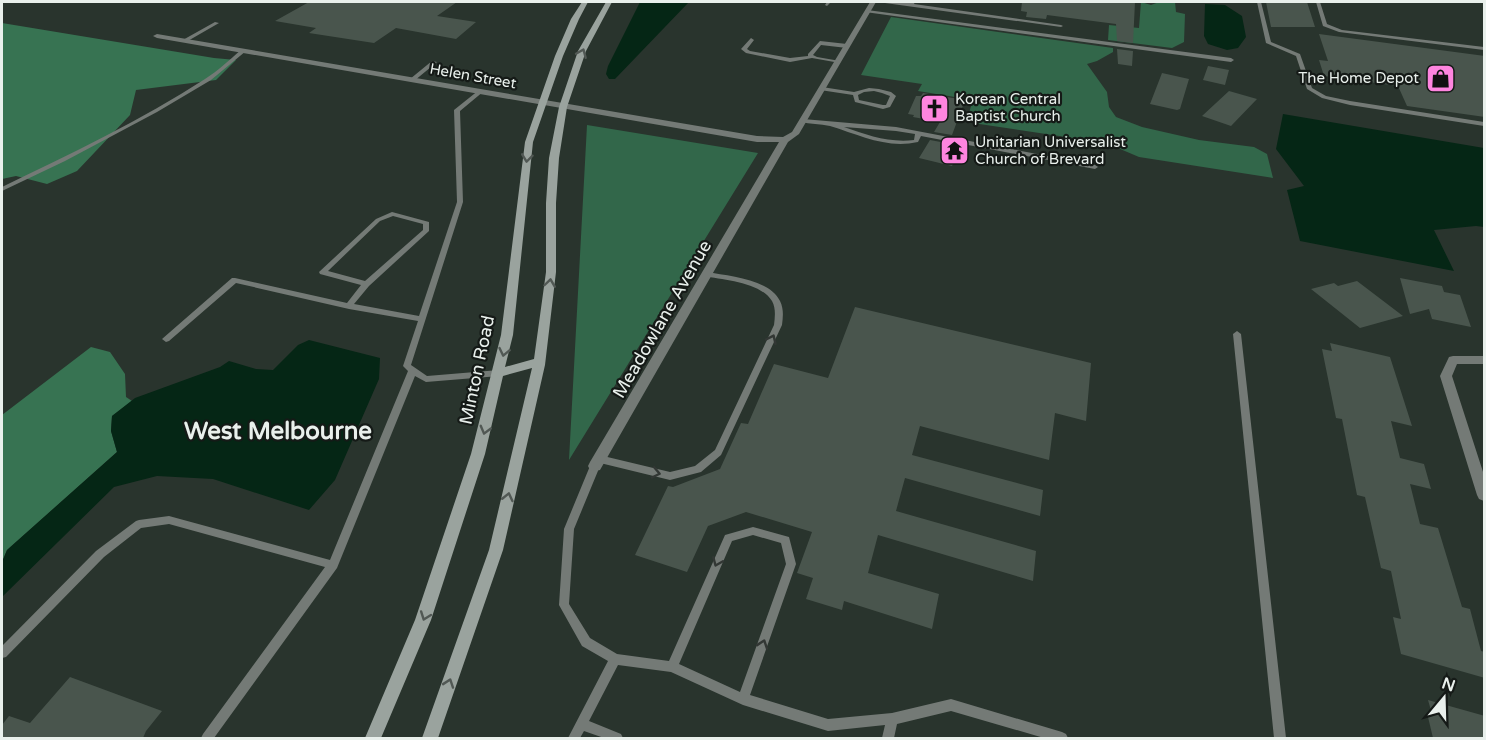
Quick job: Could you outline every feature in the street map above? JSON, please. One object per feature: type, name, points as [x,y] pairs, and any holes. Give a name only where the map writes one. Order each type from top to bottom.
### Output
[{"type":"main road","name":"Minton Road","points":[[373,738],[423,620],[478,454],[507,335],[529,142],[559,57],[585,2]]},
{"type":"main road","points":[[430,738],[496,550],[539,362],[551,273],[553,170],[563,107],[582,51],[609,2]]},
{"type":"main road","points":[[499,373],[539,362]]},
{"type":"street","name":"Meadowlane Avenue","points":[[597,463],[785,140],[795,134],[873,2]]},
{"type":"street","name":"Helen Street","points":[[157,36],[563,107],[757,139],[785,140]]},
{"type":"street","points":[[1485,360],[1453,360],[1446,376],[1485,495]]},
{"type":"lane","points":[[885,2],[912,3],[1061,26]]},
{"type":"lane","points":[[1259,2],[1269,43],[1298,55],[1310,89],[1324,97],[1485,124]]},
{"type":"lane","points":[[1317,2],[1325,25],[1341,31],[1485,49]]},
{"type":"lane","points":[[867,11],[1231,60]]},
{"type":"lane","points":[[184,41],[217,23]]},
{"type":"lane","points":[[751,40],[744,49],[748,52],[790,60],[811,57],[838,62]]},
{"type":"lane","points":[[811,57],[820,43],[847,46]]},
{"type":"lane","points":[[2,189],[63,160],[155,111],[209,79],[243,51]]},
{"type":"lane","points":[[412,80],[434,62]]},
{"type":"lane","points":[[822,89],[855,94],[868,89],[889,93],[893,96],[888,106],[883,107],[857,101],[855,94]]},
{"type":"lane","points":[[481,91],[457,110],[460,202],[407,366],[426,379],[499,373]]},
{"type":"lane","points":[[803,121],[871,125],[1095,167]]},
{"type":"lane","points":[[830,124],[885,142],[903,144],[916,141],[920,133]]},
{"type":"lane","points":[[349,306],[366,285],[426,231],[427,223],[392,214],[378,220],[323,272],[366,285]]},
{"type":"lane","points":[[597,463],[670,476],[698,470],[718,452],[778,326],[779,311],[775,298],[753,284],[707,274]]},
{"type":"lane","points":[[166,339],[235,280],[349,306],[421,319]]},
{"type":"lane","points":[[1237,334],[1280,738]]},
{"type":"lane","points":[[207,738],[333,564],[413,370]]},
{"type":"lane","name":"Meadowlane Avenue","points":[[597,463],[569,529],[564,605],[586,642],[615,659]]},
{"type":"lane","points":[[2,653],[100,554],[139,524],[169,520],[333,564]]},
{"type":"lane","points":[[672,667],[728,538],[753,531],[785,540],[791,564],[743,699]]},
{"type":"lane","points":[[574,738],[615,659],[672,667],[743,699],[828,725],[892,719],[951,705],[1062,738]]},
{"type":"lane","points":[[888,738],[892,719]]},
{"type":"lane","points":[[582,724],[617,738]]},
{"type":"shaded area","points":[[640,2],[689,2],[615,79],[609,79],[606,74],[608,66]]},
{"type":"shaded area","points":[[1141,2],[1151,5],[1159,2],[1175,2],[1176,12],[1185,14],[1184,42],[1172,48],[1108,40],[1109,25],[1139,28]]},
{"type":"shaded area","points":[[1205,4],[1225,5],[1242,16],[1246,37],[1238,48],[1227,50],[1208,44],[1204,36]]},
{"type":"shaded area","points":[[891,17],[1113,48],[1113,52],[1087,64],[1107,92],[1109,107],[1116,117],[1142,127],[1199,140],[1254,147],[1267,154],[1273,178],[1139,157],[1106,143],[966,122],[973,100],[918,91],[922,84],[861,75]]},
{"type":"shaded area","points":[[2,23],[236,60],[216,80],[136,90],[130,115],[77,171],[47,184],[16,176],[2,179]]},
{"type":"shaded area","points":[[1283,114],[1484,148],[1484,227],[1434,230],[1454,271],[1300,241],[1287,190],[1304,186],[1276,149]]},
{"type":"shaded area","points":[[587,125],[758,153],[569,460]]},
{"type":"shaded area","points":[[309,340],[380,358],[379,379],[335,480],[309,510],[213,479],[157,476],[114,487],[2,597],[2,562],[7,550],[117,452],[111,431],[112,416],[135,398],[220,367],[229,361],[256,369],[273,370],[298,345]]},
{"type":"shaded area","points":[[91,347],[110,352],[125,374],[126,397],[132,401],[112,416],[111,431],[117,452],[7,550],[2,562],[2,415]]},
{"type":"building","points":[[309,2],[457,2],[437,16],[476,22],[456,39],[396,28],[374,43],[309,33],[316,28],[275,21]]},
{"type":"building","points":[[1022,2],[1135,2],[1133,43],[1117,41],[1116,24],[1047,15],[1046,19],[1026,17],[1027,12],[1021,11]]},
{"type":"building","points":[[1266,2],[1307,2],[1315,27],[1271,27]]},
{"type":"building","name":"The Home Depot","points":[[1319,34],[1485,56],[1485,117],[1407,106],[1398,86],[1324,76],[1319,60],[1328,61]]},
{"type":"building","points":[[1117,49],[1133,51],[1132,66],[1118,64]]},
{"type":"building","points":[[1208,66],[1229,70],[1225,85],[1203,80]]},
{"type":"building","points":[[1162,73],[1189,79],[1180,109],[1150,104]]},
{"type":"building","points":[[1229,91],[1257,99],[1231,126],[1202,116]]},
{"type":"building","name":"Korean Central Baptist Church","points":[[923,93],[965,100],[952,135],[934,132],[940,122],[908,114],[916,96],[921,96]]},
{"type":"building","points":[[930,140],[962,146],[952,166],[919,158]]},
{"type":"building","points":[[1400,278],[1442,286],[1444,292],[1460,295],[1471,327],[1432,319],[1429,309],[1410,314]]},
{"type":"building","points":[[1357,281],[1403,316],[1360,328],[1311,289],[1334,283],[1338,286]]},
{"type":"building","points":[[855,307],[1091,363],[1086,421],[1055,413],[1049,460],[920,426],[912,455],[1043,490],[1040,516],[905,478],[896,511],[1036,551],[1033,581],[878,535],[868,573],[939,594],[932,629],[844,601],[842,610],[806,599],[813,578],[797,573],[812,532],[746,512],[708,526],[687,572],[635,555],[668,486],[673,487],[720,469],[741,423],[748,424],[774,364],[828,378]]},
{"type":"building","points":[[1330,343],[1390,357],[1412,426],[1391,421],[1400,458],[1424,464],[1431,489],[1410,484],[1420,524],[1438,528],[1462,607],[1470,609],[1481,651],[1485,652],[1485,678],[1401,654],[1393,617],[1401,619],[1391,571],[1381,568],[1365,497],[1357,495],[1342,419],[1336,418],[1322,349],[1332,351]]},
{"type":"building","points":[[70,677],[162,711],[143,738],[2,738],[2,725],[9,716],[30,723]]},
{"type":"building","points":[[1428,700],[1485,716],[1485,738],[1433,738],[1428,717],[1432,714]]},
{"type":"place","name":"The Home Depot","points":[[1440,78]]},
{"type":"place","name":"Korean Central Baptist Church","points":[[934,108]]},
{"type":"place","name":"Unitarian Universalist Church of Brevard","points":[[954,151]]},
{"type":"district","name":"West Melbourne","points":[[278,431]]}]
